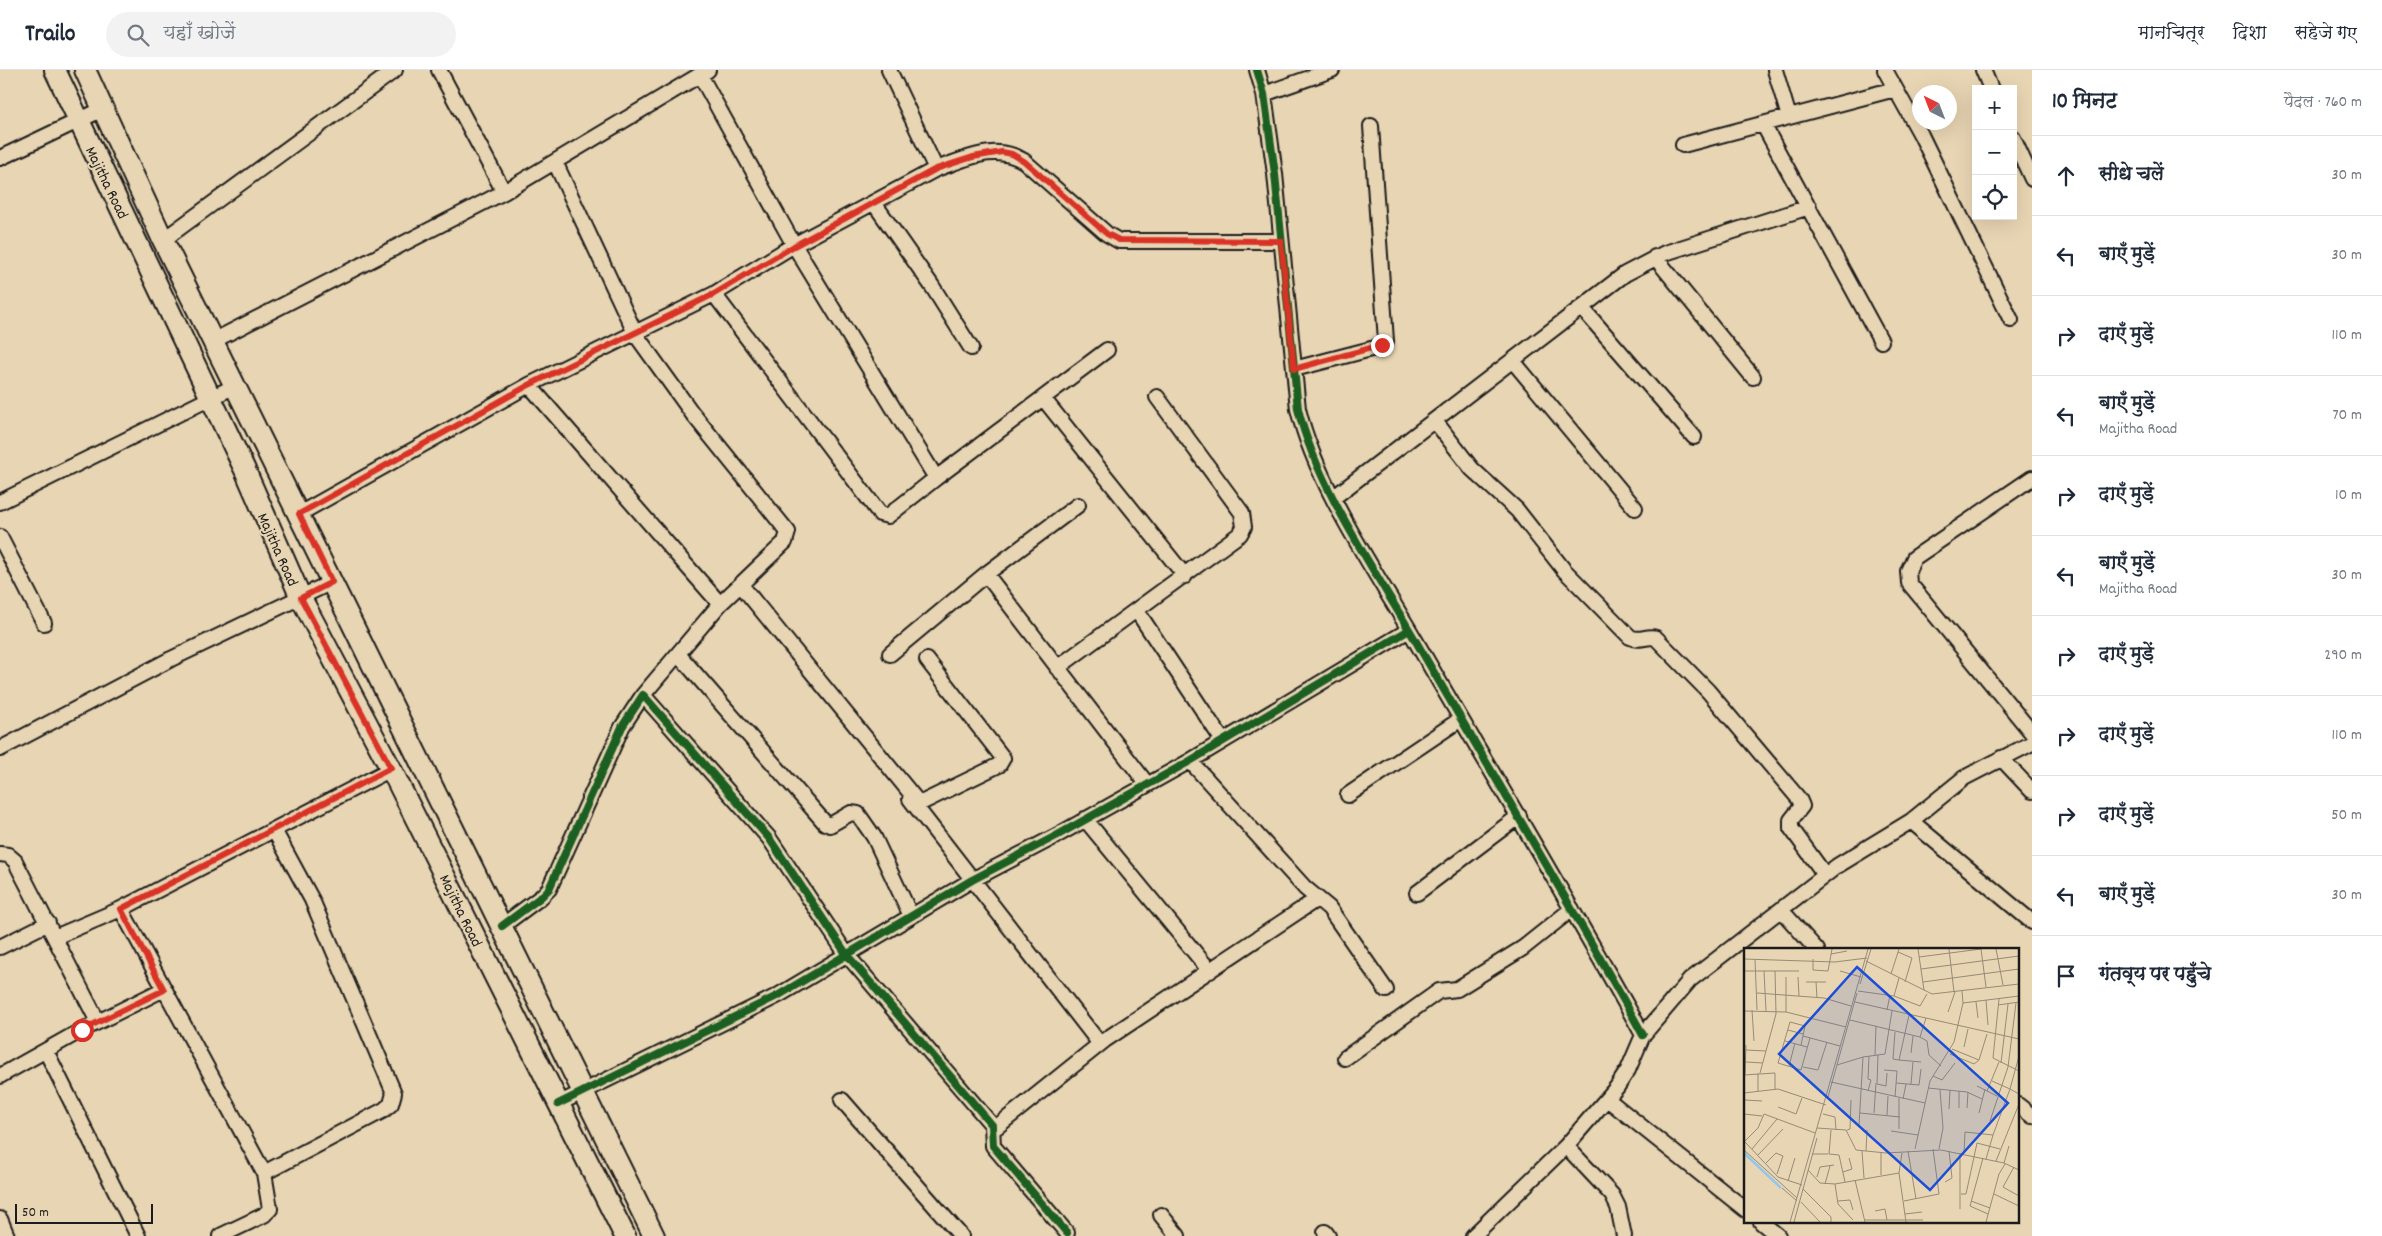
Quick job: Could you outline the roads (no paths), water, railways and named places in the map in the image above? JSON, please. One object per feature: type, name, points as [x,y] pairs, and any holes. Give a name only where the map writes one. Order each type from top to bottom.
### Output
[{"type":"main road","name":"Majitha Road","points":[[55,70],[244,470],[301,598],[391,768],[625,1236]]},
{"type":"main road","name":"Majitha Road","points":[[85,70],[163,240],[654,1236]]},
{"type":"street","points":[[163,240],[395,70]]},
{"type":"street","points":[[439,70],[504,192]]},
{"type":"street","points":[[889,70],[936,169]]},
{"type":"street","points":[[1257,70],[1264,94],[1302,426],[1333,498],[1519,816],[1643,1035]]},
{"type":"street","points":[[1264,94],[1332,70]]},
{"type":"street","points":[[1775,70],[1788,117]]},
{"type":"street","points":[[1885,70],[1921,135],[2011,320]]},
{"type":"street","points":[[1983,70],[1989,85]]},
{"type":"street","points":[[213,341],[504,192],[704,72],[794,246],[936,478]]},
{"type":"street","points":[[1683,145],[1895,89]]},
{"type":"street","points":[[0,158],[103,109]]},
{"type":"street","points":[[1763,124],[1881,341]]},
{"type":"street","points":[[1294,369],[1374,348],[1386,341],[1371,126]]},
{"type":"street","points":[[2017,147],[2032,179]]},
{"type":"street","points":[[299,514],[529,385],[636,335],[714,294],[794,246],[936,169],[973,157],[1002,152],[1012,154],[1024,161],[1107,234],[1119,240],[1281,241]]},
{"type":"street","points":[[502,926],[542,897],[549,889],[622,727],[643,695],[679,655],[720,604],[785,542],[788,532],[692,413],[636,335],[555,162]]},
{"type":"street","points":[[874,203],[932,286],[971,348]]},
{"type":"street","points":[[1333,498],[1625,274],[1655,257],[1809,208]]},
{"type":"street","points":[[1655,257],[1753,377]]},
{"type":"street","points":[[714,294],[880,514],[888,516],[1107,350]]},
{"type":"street","points":[[1582,308],[1694,437]]},
{"type":"street","points":[[1513,361],[1635,508]]},
{"type":"street","points":[[529,385],[720,604]]},
{"type":"street","points":[[0,502],[235,386]]},
{"type":"street","points":[[1057,668],[1186,576],[1240,534],[1244,527],[1242,513],[1157,396]]},
{"type":"street","points":[[1043,398],[1186,576]]},
{"type":"street","points":[[1435,420],[1462,458],[1517,510],[1564,570],[1630,637],[1634,639],[1649,636],[1656,638],[1708,691],[1799,799],[1802,806],[1791,820],[1791,828],[1825,875]]},
{"type":"street","points":[[2032,478],[1914,558],[1907,576],[1909,583],[2032,733]]},
{"type":"street","points":[[890,654],[986,574],[1078,505]]},
{"type":"street","points":[[0,537],[44,623]]},
{"type":"street","points":[[986,574],[1147,784]]},
{"type":"street","points":[[0,749],[171,659],[332,582]]},
{"type":"street","points":[[741,584],[917,801],[921,803],[999,765],[1003,758],[927,660]]},
{"type":"street","points":[[1137,610],[1223,741]]},
{"type":"street","points":[[558,1104],[745,1013],[972,880],[1190,761],[1409,630]]},
{"type":"street","points":[[794,650],[1100,1044]]},
{"type":"street","points":[[679,655],[825,823],[830,825],[851,813],[858,814],[874,837],[911,916]]},
{"type":"street","points":[[643,695],[769,838],[847,954],[994,1129],[993,1146],[1067,1233]]},
{"type":"street","points":[[1348,795],[1461,719]]},
{"type":"street","points":[[1473,1236],[1566,1146],[1607,1099],[1628,1070],[1643,1035],[1690,980],[1825,875],[1911,821],[1964,778],[2032,743]]},
{"type":"street","points":[[2001,758],[2032,792]]},
{"type":"street","points":[[1190,761],[1305,888],[1334,914],[1386,990]]},
{"type":"street","points":[[55,938],[121,909],[391,768]]},
{"type":"street","points":[[1417,894],[1519,816]]},
{"type":"street","points":[[1085,820],[1210,971]]},
{"type":"street","points":[[1911,821],[2032,922]]},
{"type":"street","points":[[264,1173],[384,1110],[390,1104],[394,1093],[312,900],[274,830]]},
{"type":"street","points":[[0,854],[8,855],[15,861],[98,1022]]},
{"type":"street","points":[[994,1129],[1100,1044],[1317,899]]},
{"type":"street","points":[[121,909],[264,1173],[270,1209],[264,1215],[220,1236]]},
{"type":"street","points":[[1345,1058],[1440,990],[1457,989],[1523,948],[1572,909]]},
{"type":"street","points":[[1781,910],[1815,948]]},
{"type":"street","points":[[0,946],[48,923]]},
{"type":"street","points":[[0,1076],[98,1022],[164,990]]},
{"type":"street","points":[[46,1051],[138,1236]]},
{"type":"street","points":[[1607,1099],[1744,1208]]},
{"type":"street","points":[[842,1100],[961,1236]]},
{"type":"street","points":[[2020,1107],[2032,1116]]},
{"type":"street","points":[[1566,1146],[1612,1194],[1618,1207],[1624,1236]]},
{"type":"street","points":[[1160,1215],[1178,1236]]},
{"type":"street","points":[[0,1219],[7,1236]]},
{"type":"street","points":[[1763,1224],[1778,1236]]}]
